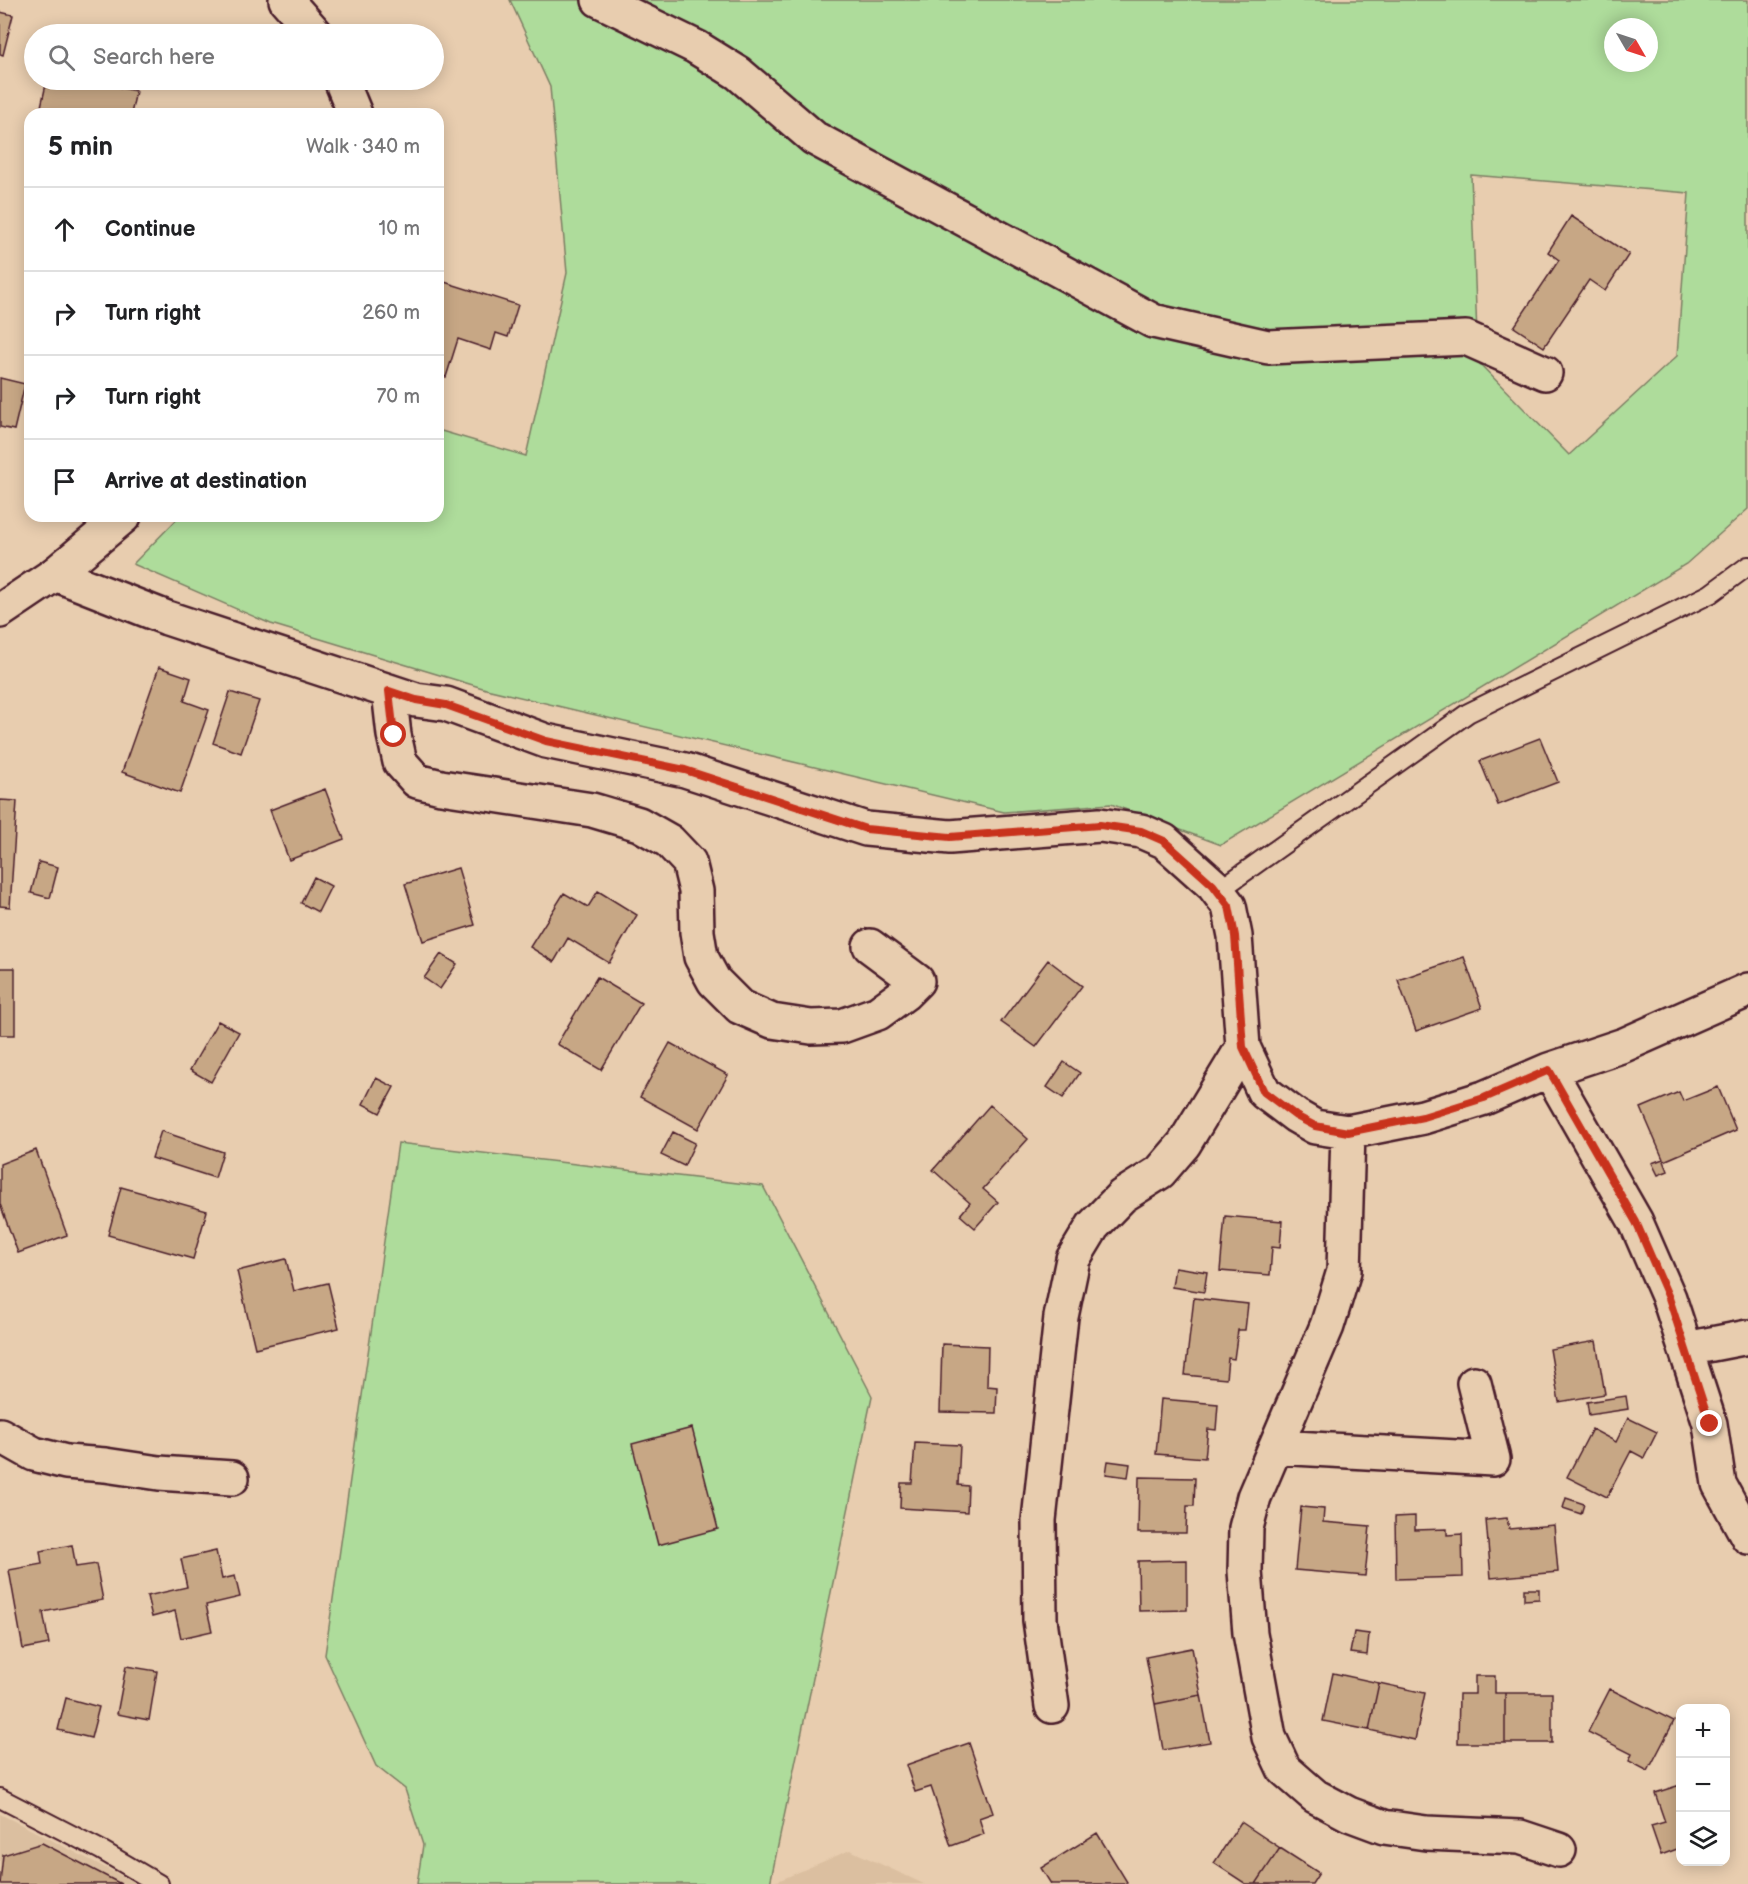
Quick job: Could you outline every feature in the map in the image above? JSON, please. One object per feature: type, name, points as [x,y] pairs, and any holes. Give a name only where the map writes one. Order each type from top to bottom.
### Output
[{"type":"street","points":[[286,0],[307,24]]},
{"type":"street","points":[[599,0],[696,47],[738,74],[814,138],[1154,321],[1268,347],[1466,338],[1545,373]]},
{"type":"street","points":[[345,90],[353,108]]},
{"type":"street","points":[[0,611],[54,574],[117,522]]},
{"type":"street","points":[[54,574],[167,618],[416,700],[446,705],[546,741],[685,770],[866,829],[950,837],[1100,825],[1141,831],[1164,841],[1191,864],[1218,891],[1229,906],[1235,936],[1243,1047],[1264,1092],[1296,1116],[1315,1126],[1348,1132],[1433,1114],[1484,1098],[1549,1070],[1624,1045],[1748,990]]},
{"type":"street","points":[[389,691],[400,762],[417,781],[441,787],[591,810],[639,824],[669,841],[689,862],[696,891],[697,932],[701,957],[714,981],[740,1007],[772,1021],[811,1027],[842,1026],[878,1012],[904,994],[916,981],[870,946]]},
{"type":"street","points":[[1052,1706],[1040,1620],[1039,1520],[1061,1317],[1073,1259],[1093,1226],[1122,1196],[1160,1172],[1184,1144],[1243,1047]]},
{"type":"street","points":[[1549,1070],[1636,1222],[1669,1298],[1710,1424],[1719,1484],[1748,1538]]},
{"type":"street","points":[[1348,1132],[1344,1271],[1327,1326],[1254,1497],[1246,1528],[1245,1571],[1250,1633],[1269,1737],[1284,1769],[1315,1796],[1349,1814],[1384,1827],[1426,1833],[1520,1837],[1559,1850]]},
{"type":"street","points":[[1686,1349],[1748,1337]]},
{"type":"street","points":[[1276,1448],[1493,1459],[1474,1383]]},
{"type":"street","points":[[0,1436],[34,1454],[66,1462],[159,1473],[232,1478]]},
{"type":"lane","points":[[1218,891],[1468,713],[1710,594],[1748,566]]},
{"type":"lane","points":[[0,1798],[101,1850],[159,1884]]},
{"type":"shaded area","points":[[0,1814],[20,1824],[137,1884],[0,1884]]},
{"type":"shaded area","points":[[850,1850],[924,1884],[771,1884]]},
{"type":"green space","points":[[510,0],[1748,0],[1748,509],[1686,564],[1221,845],[1111,804],[1004,812],[486,689],[271,624],[133,564],[174,522],[444,522],[444,432],[526,456],[567,273],[550,87]],"holes":[[[1471,175],[1689,193],[1677,356],[1569,455],[1478,362]]]},
{"type":"green space","points":[[398,1143],[763,1186],[872,1396],[770,1884],[417,1884],[423,1845],[405,1789],[376,1766],[325,1655]]},
{"type":"building","points":[[0,12],[13,15],[3,55],[0,54]]},
{"type":"building","points":[[45,90],[136,91],[132,108],[41,108]]},
{"type":"building","points":[[1571,216],[1629,254],[1605,291],[1589,280],[1544,347],[1514,327],[1559,260],[1548,252]]},
{"type":"building","points":[[444,282],[518,305],[508,337],[496,333],[491,350],[458,339],[446,377],[444,376]]},
{"type":"building","points":[[0,378],[24,384],[14,430],[0,427]]},
{"type":"building","points":[[159,667],[191,678],[184,701],[209,710],[180,793],[122,772]]},
{"type":"building","points":[[230,692],[259,701],[241,753],[213,743]]},
{"type":"building","points":[[1540,738],[1558,782],[1498,805],[1480,761]]},
{"type":"building","points":[[325,789],[344,839],[289,860],[270,810]]},
{"type":"building","points":[[0,800],[17,801],[10,907],[0,906]]},
{"type":"building","points":[[39,862],[58,867],[50,898],[31,893]]},
{"type":"building","points":[[458,868],[475,925],[423,941],[405,884]]},
{"type":"building","points":[[314,877],[331,886],[318,912],[301,903]]},
{"type":"building","points":[[598,891],[637,915],[609,963],[568,938],[554,962],[530,947],[564,893],[588,907]]},
{"type":"building","points":[[441,954],[457,964],[440,989],[424,978]]},
{"type":"building","points":[[1464,957],[1482,1008],[1416,1031],[1398,980]]},
{"type":"building","points":[[1048,960],[1082,986],[1036,1047],[1001,1022]]},
{"type":"building","points":[[0,968],[15,968],[15,1035],[0,1035]]},
{"type":"building","points":[[597,977],[641,1003],[601,1070],[557,1044]]},
{"type":"building","points":[[218,1021],[239,1032],[211,1082],[190,1070]]},
{"type":"building","points":[[670,1043],[728,1075],[698,1129],[640,1097]]},
{"type":"building","points":[[1064,1062],[1080,1073],[1063,1098],[1047,1087]]},
{"type":"building","points":[[376,1078],[394,1087],[380,1113],[363,1104]]},
{"type":"building","points":[[1718,1087],[1736,1130],[1664,1161],[1668,1171],[1658,1175],[1652,1163],[1663,1159],[1641,1108],[1679,1092],[1683,1101]]},
{"type":"building","points":[[990,1105],[1028,1139],[983,1189],[998,1202],[975,1228],[960,1215],[970,1203],[933,1170]]},
{"type":"building","points":[[161,1131],[223,1152],[215,1178],[152,1158]]},
{"type":"building","points":[[673,1132],[695,1143],[684,1166],[661,1155]]},
{"type":"building","points":[[36,1150],[67,1235],[18,1253],[0,1204],[0,1164]]},
{"type":"building","points":[[121,1187],[207,1211],[193,1259],[108,1235]]},
{"type":"building","points":[[1225,1216],[1282,1221],[1280,1248],[1272,1247],[1270,1275],[1220,1271]]},
{"type":"building","points":[[286,1259],[294,1291],[328,1283],[339,1328],[255,1348],[237,1271]]},
{"type":"building","points":[[1175,1267],[1207,1272],[1204,1292],[1172,1287]]},
{"type":"building","points":[[1194,1298],[1248,1304],[1245,1330],[1238,1330],[1234,1359],[1228,1358],[1226,1379],[1185,1375]]},
{"type":"building","points":[[1596,1341],[1605,1394],[1559,1402],[1550,1349]]},
{"type":"building","points":[[942,1344],[988,1346],[987,1386],[997,1387],[996,1413],[940,1412]]},
{"type":"building","points":[[1626,1396],[1628,1409],[1589,1415],[1587,1402]]},
{"type":"building","points":[[1161,1399],[1218,1404],[1216,1430],[1208,1429],[1205,1458],[1156,1454]]},
{"type":"building","points":[[1628,1418],[1657,1432],[1644,1458],[1631,1451],[1607,1497],[1567,1477],[1592,1429],[1616,1442]]},
{"type":"building","points":[[692,1428],[718,1529],[658,1545],[632,1444]]},
{"type":"building","points":[[915,1443],[960,1445],[958,1485],[968,1486],[967,1512],[900,1508],[901,1483],[912,1483]]},
{"type":"building","points":[[1108,1461],[1130,1464],[1128,1477],[1106,1474]]},
{"type":"building","points":[[1139,1477],[1195,1478],[1194,1506],[1187,1506],[1186,1533],[1138,1533]]},
{"type":"building","points":[[1566,1498],[1584,1504],[1581,1514],[1563,1508]]},
{"type":"building","points":[[1301,1507],[1324,1509],[1323,1522],[1370,1526],[1365,1576],[1295,1570]]},
{"type":"building","points":[[1415,1516],[1415,1530],[1447,1529],[1447,1535],[1462,1534],[1463,1577],[1396,1579],[1395,1517]]},
{"type":"building","points":[[1507,1518],[1509,1529],[1554,1525],[1558,1572],[1491,1578],[1486,1520]]},
{"type":"building","points":[[72,1545],[76,1567],[96,1564],[103,1600],[43,1612],[49,1644],[23,1649],[9,1570],[42,1564],[40,1551]]},
{"type":"building","points":[[216,1551],[222,1579],[235,1576],[240,1597],[206,1605],[212,1631],[181,1638],[175,1611],[152,1617],[147,1596],[187,1587],[181,1559]]},
{"type":"building","points":[[1187,1560],[1187,1610],[1139,1611],[1138,1561]]},
{"type":"building","points":[[1524,1589],[1539,1589],[1539,1599],[1524,1600]]},
{"type":"building","points":[[1354,1632],[1369,1634],[1367,1655],[1350,1653]]},
{"type":"building","points":[[1192,1648],[1201,1695],[1155,1704],[1146,1657]]},
{"type":"building","points":[[126,1666],[157,1671],[149,1720],[117,1714]]},
{"type":"building","points":[[1333,1673],[1379,1683],[1369,1730],[1323,1721]]},
{"type":"building","points":[[1475,1676],[1495,1676],[1495,1693],[1505,1693],[1505,1743],[1458,1743],[1459,1694],[1475,1694]]},
{"type":"building","points":[[1379,1683],[1425,1693],[1415,1740],[1369,1730]]},
{"type":"building","points":[[1610,1689],[1674,1721],[1648,1771],[1629,1761],[1632,1754],[1588,1732]]},
{"type":"building","points":[[1505,1693],[1552,1693],[1552,1743],[1505,1743]]},
{"type":"building","points":[[1201,1695],[1210,1742],[1163,1750],[1155,1704]]},
{"type":"building","points":[[66,1698],[99,1707],[91,1738],[58,1730]]},
{"type":"building","points":[[969,1743],[993,1813],[979,1818],[984,1834],[951,1846],[931,1787],[915,1792],[906,1765]]},
{"type":"building","points":[[1676,1786],[1676,1849],[1661,1855],[1651,1826],[1665,1822],[1655,1793]]},
{"type":"building","points":[[1241,1822],[1280,1848],[1256,1884],[1246,1884],[1214,1863]]},
{"type":"building","points":[[1097,1833],[1127,1882],[1124,1884],[1051,1884],[1041,1868]]},
{"type":"building","points":[[42,1843],[121,1884],[0,1884],[3,1855]]},
{"type":"building","points":[[1280,1848],[1319,1873],[1312,1884],[1256,1884]]},
{"type":"route","points":[[394,735],[389,691],[416,700],[446,705],[546,741],[685,770],[866,829],[950,837],[1100,825],[1141,831],[1164,841],[1213,885],[1229,906],[1235,936],[1243,1047],[1264,1092],[1296,1116],[1315,1126],[1348,1132],[1423,1117],[1484,1098],[1549,1070],[1636,1222],[1669,1298],[1710,1424]]}]
